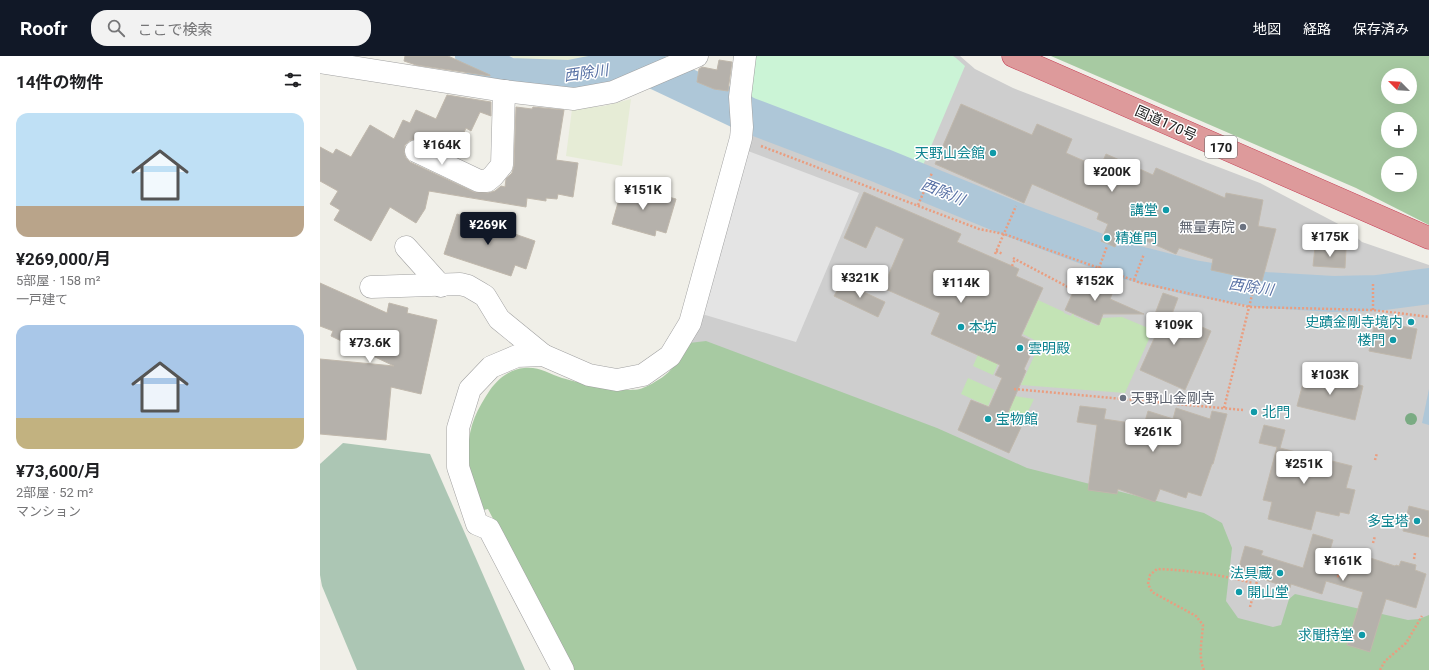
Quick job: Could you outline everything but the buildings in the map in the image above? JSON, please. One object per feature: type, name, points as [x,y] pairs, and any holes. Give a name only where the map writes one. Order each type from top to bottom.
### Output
[{"type":"highway","name":"国道170号","points":[[1012,56],[1429,238]]},
{"type":"street","points":[[320,62],[504,91],[574,98],[613,92],[697,56]]},
{"type":"street","points":[[371,287],[441,286],[460,284],[468,286],[485,296],[498,319],[543,355],[589,375],[617,380],[643,375],[670,356],[690,323],[741,133],[740,97],[746,56]]},
{"type":"street","points":[[416,151],[479,181],[486,181],[493,176],[502,165],[504,91]]},
{"type":"street","points":[[406,247],[441,286]]},
{"type":"street","points":[[543,355],[517,356],[491,367],[470,389],[458,428],[458,466],[477,524],[489,528],[563,670]]},
{"type":"path","points":[[741,133],[979,229],[1004,234],[1134,280],[1250,307],[1373,310],[1429,317]]},
{"type":"path","points":[[918,205],[932,173]]},
{"type":"path","points":[[995,254],[1016,206]]},
{"type":"path","points":[[1099,268],[1107,246]]},
{"type":"path","points":[[996,251],[1003,254]]},
{"type":"path","points":[[1134,280],[1144,254]]},
{"type":"path","points":[[1012,266],[1014,259],[1068,287]]},
{"type":"path","points":[[1224,408],[1255,282]]},
{"type":"path","points":[[1373,284],[1373,310]]},
{"type":"path","points":[[1396,324],[1398,313]]},
{"type":"path","points":[[1014,390],[1243,410]]},
{"type":"path","points":[[1375,460],[1377,453]]},
{"type":"path","points":[[1373,543],[1375,536]]},
{"type":"path","points":[[1414,559],[1415,553]]},
{"type":"path","points":[[1204,670],[1201,653],[1203,625],[1196,616],[1152,592],[1148,584],[1150,575],[1157,569],[1187,570],[1253,583]]},
{"type":"path","points":[[1337,576],[1343,577]]},
{"type":"path","points":[[1250,607],[1257,581]]},
{"type":"path","points":[[1380,670],[1385,661],[1406,643],[1422,616]]},
{"type":"shaded area","name":"天野山金剛寺","points":[[746,56],[960,56],[975,69],[1013,88],[1260,183],[1346,228],[1362,242],[1429,265],[1429,670],[1141,670],[1005,465],[686,350],[704,304],[759,112],[747,89]]},
{"type":"shaded area","points":[[748,151],[859,193],[796,342],[702,314]]},
{"type":"green space","points":[[510,56],[627,56],[548,65],[524,62]]},
{"type":"green space","points":[[754,56],[953,56],[965,66],[921,170],[908,167],[764,116],[750,93]]},
{"type":"green space","points":[[1051,56],[1429,56],[1429,225],[1356,188]]},
{"type":"green space","points":[[631,99],[622,166],[566,156],[572,109],[604,106]]},
{"type":"green space","points":[[1038,300],[1071,316],[1074,314],[1074,316],[1097,326],[1101,318],[1122,317],[1153,330],[1125,393],[1021,385],[1040,343],[1023,334]]},
{"type":"green space","points":[[991,325],[1011,334],[993,375],[973,366]]},
{"type":"green space","points":[[706,341],[937,428],[1027,468],[1204,513],[1222,523],[1232,548],[1226,601],[1238,618],[1273,627],[1281,625],[1289,599],[1295,594],[1408,620],[1419,619],[1429,615],[1429,670],[571,670],[488,509],[484,510],[473,480],[469,466],[469,437],[477,413],[493,386],[501,378],[514,370],[534,368],[562,378],[590,385],[623,390],[640,389],[656,382],[668,373],[678,361],[689,343]]},
{"type":"green space","points":[[968,378],[995,390],[988,406],[961,394]]},
{"type":"green space","points":[[1015,396],[1034,399],[1023,422],[1007,415]]},
{"type":"green space","points":[[343,443],[430,454],[525,670],[357,670],[322,586],[320,575],[320,464]]},
{"type":"water","points":[[1429,389],[1429,425],[1422,423]]},
{"type":"waterway","name":"西除川","points":[[473,56],[483,63],[509,76],[570,78],[640,64],[748,115],[882,166],[1017,221],[1122,260],[1193,278],[1265,290],[1333,294],[1377,293],[1429,286]]},
{"type":"place","name":"天野山会館","points":[[993,153]]},
{"type":"place","name":"講堂","points":[[1166,210]]},
{"type":"place","name":"無量寿院","points":[[1243,227]]},
{"type":"place","name":"精進門","points":[[1107,238]]},
{"type":"place","name":"史蹟金剛寺境内","points":[[1411,322]]},
{"type":"place","name":"本坊","points":[[961,327]]},
{"type":"place","name":"楼門","points":[[1393,340]]},
{"type":"place","name":"雲明殿","points":[[1020,348]]},
{"type":"place","name":"天野山金剛寺","points":[[1123,398]]},
{"type":"place","name":"北門","points":[[1254,412]]},
{"type":"place","name":"宝物館","points":[[988,419]]},
{"type":"place","name":"多宝塔","points":[[1417,521]]},
{"type":"place","name":"法具蔵","points":[[1280,573]]},
{"type":"place","name":"開山堂","points":[[1239,592]]},
{"type":"place","name":"求聞持堂","points":[[1362,635]]}]
